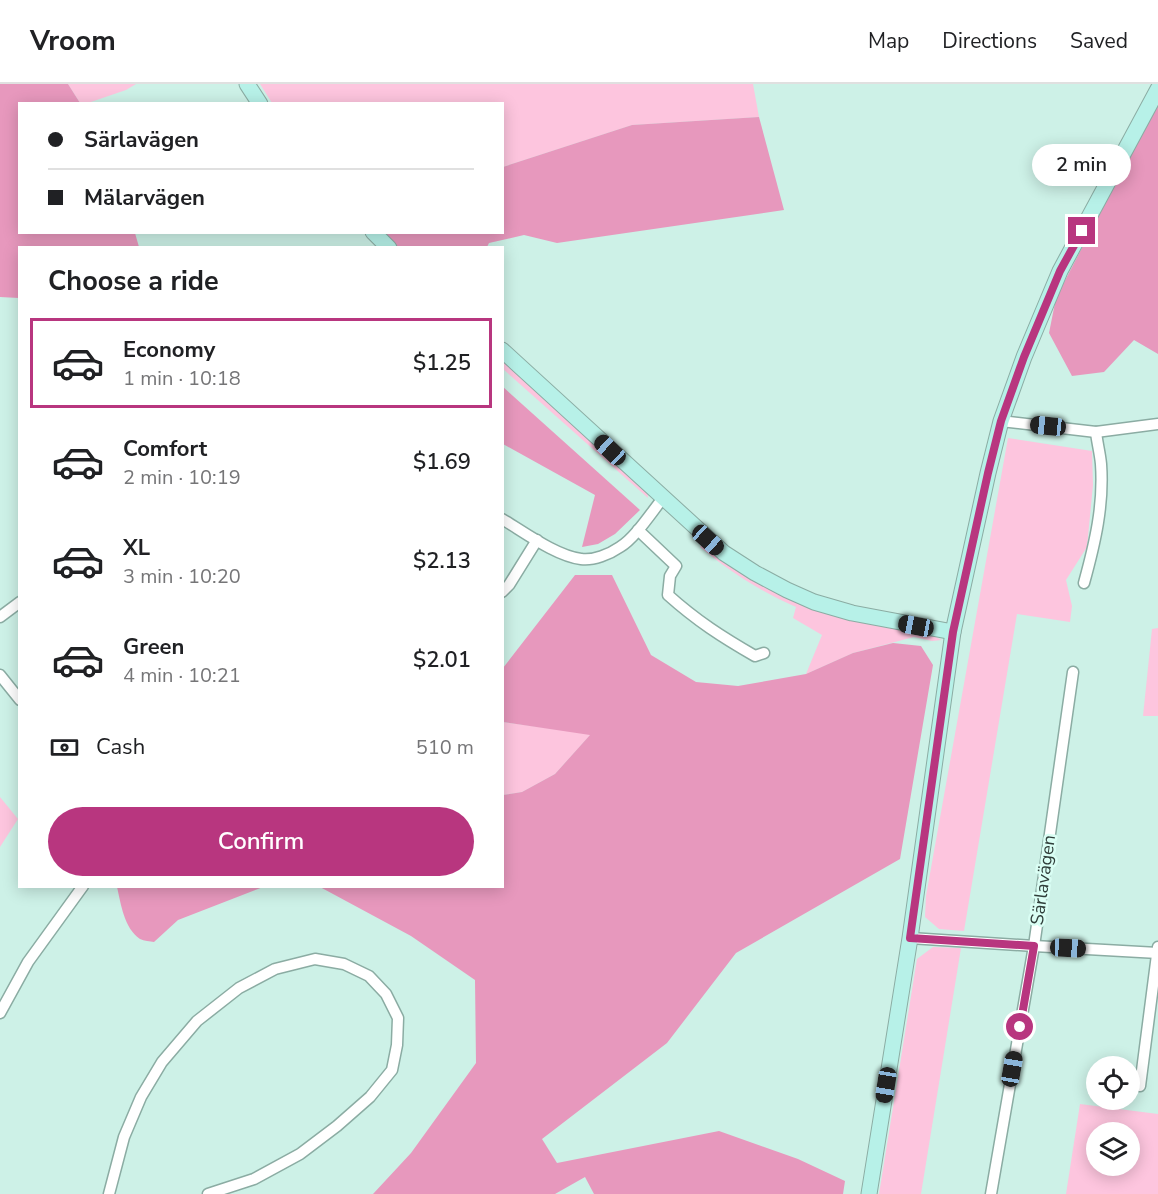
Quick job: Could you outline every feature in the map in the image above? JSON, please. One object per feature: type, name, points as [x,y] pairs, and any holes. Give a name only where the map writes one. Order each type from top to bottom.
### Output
[{"type":"street","points":[[247,84],[259,102]]},
{"type":"street","points":[[869,1194],[910,938],[953,632],[1001,421],[1024,357],[1060,271],[1158,89]]},
{"type":"street","points":[[375,234],[387,246]]},
{"type":"street","points":[[504,352],[724,554],[755,573],[814,602],[852,613],[953,632]]},
{"type":"street","points":[[1001,421],[1096,432],[1158,424]]},
{"type":"street","points":[[1084,583],[1096,539],[1100,512],[1101,462],[1096,432]]},
{"type":"street","points":[[504,520],[562,554],[582,560],[601,557],[621,547],[638,530],[663,498]]},
{"type":"street","points":[[638,530],[676,566],[670,576],[668,596],[723,638],[755,656],[764,652]]},
{"type":"street","points":[[504,590],[537,540]]},
{"type":"street","points":[[0,617],[18,604]]},
{"type":"street","name":"Särlavägen","points":[[991,1194],[1034,946],[1073,672]]},
{"type":"street","points":[[0,675],[18,698]]},
{"type":"street","points":[[0,1013],[28,962],[82,888]]},
{"type":"street","points":[[910,938],[1034,946],[1158,950],[1140,1086]]},
{"type":"street","points":[[109,1194],[124,1137],[141,1097],[162,1062],[197,1021],[239,988],[275,969],[315,959],[344,964],[369,976],[386,994],[398,1018],[397,1045],[392,1070],[370,1097],[300,1154],[254,1179],[208,1194]]},
{"type":"shaded area","points":[[0,84],[68,84],[79,102],[18,102],[18,234],[135,234],[139,246],[18,246],[18,298],[0,297]]},
{"type":"shaded area","points":[[68,84],[136,84],[126,90],[91,102],[79,102]]},
{"type":"shaded area","points":[[260,84],[753,84],[759,117],[632,125],[504,167],[504,102],[271,102]]},
{"type":"shaded area","points":[[1158,101],[1158,354],[1134,340],[1104,372],[1072,376],[1049,333],[1056,298]]},
{"type":"shaded area","points":[[759,117],[784,210],[557,243],[524,235],[489,243],[488,246],[397,246],[384,234],[504,234],[504,167],[632,125]]},
{"type":"shaded area","points":[[504,361],[647,490],[648,498],[504,370]]},
{"type":"shaded area","points":[[504,388],[640,510],[615,534],[598,544],[582,547],[595,495],[504,445]]},
{"type":"shaded area","points":[[1008,438],[1092,451],[1093,485],[1087,547],[1066,580],[1072,606],[1070,622],[1017,614],[964,931],[939,929],[925,917],[926,896]]},
{"type":"shaded area","points":[[705,541],[753,577],[942,640],[932,641],[914,637],[853,653],[806,674],[822,635],[793,618],[796,607],[758,588],[711,556],[700,547]]},
{"type":"shaded area","points":[[575,575],[612,575],[651,655],[696,682],[738,686],[806,674],[853,653],[893,643],[921,646],[933,665],[900,859],[736,953],[667,1043],[542,1139],[557,1163],[719,1131],[798,1159],[845,1181],[843,1194],[594,1194],[585,1177],[555,1194],[373,1194],[411,1153],[476,1063],[475,980],[411,936],[322,888],[504,888],[504,795],[522,792],[555,774],[590,735],[504,722],[504,667]]},
{"type":"shaded area","points":[[1158,628],[1158,716],[1143,716],[1152,629]]},
{"type":"shaded area","points":[[504,722],[591,734],[555,774],[522,792],[504,795]]},
{"type":"shaded area","points":[[0,797],[18,819],[0,847]]},
{"type":"shaded area","points":[[117,888],[260,888],[178,920],[154,942],[140,939],[130,929]]},
{"type":"shaded area","points":[[933,947],[961,948],[921,1194],[879,1194],[917,959]]},
{"type":"shaded area","points":[[1080,1104],[1086,1105],[1086,1110],[1127,1110],[1158,1114],[1158,1194],[1066,1194]]},
{"type":"route","points":[[1020,1027],[1034,946],[910,938],[953,632],[988,473],[1001,421],[1024,357],[1060,271],[1082,231]]}]
